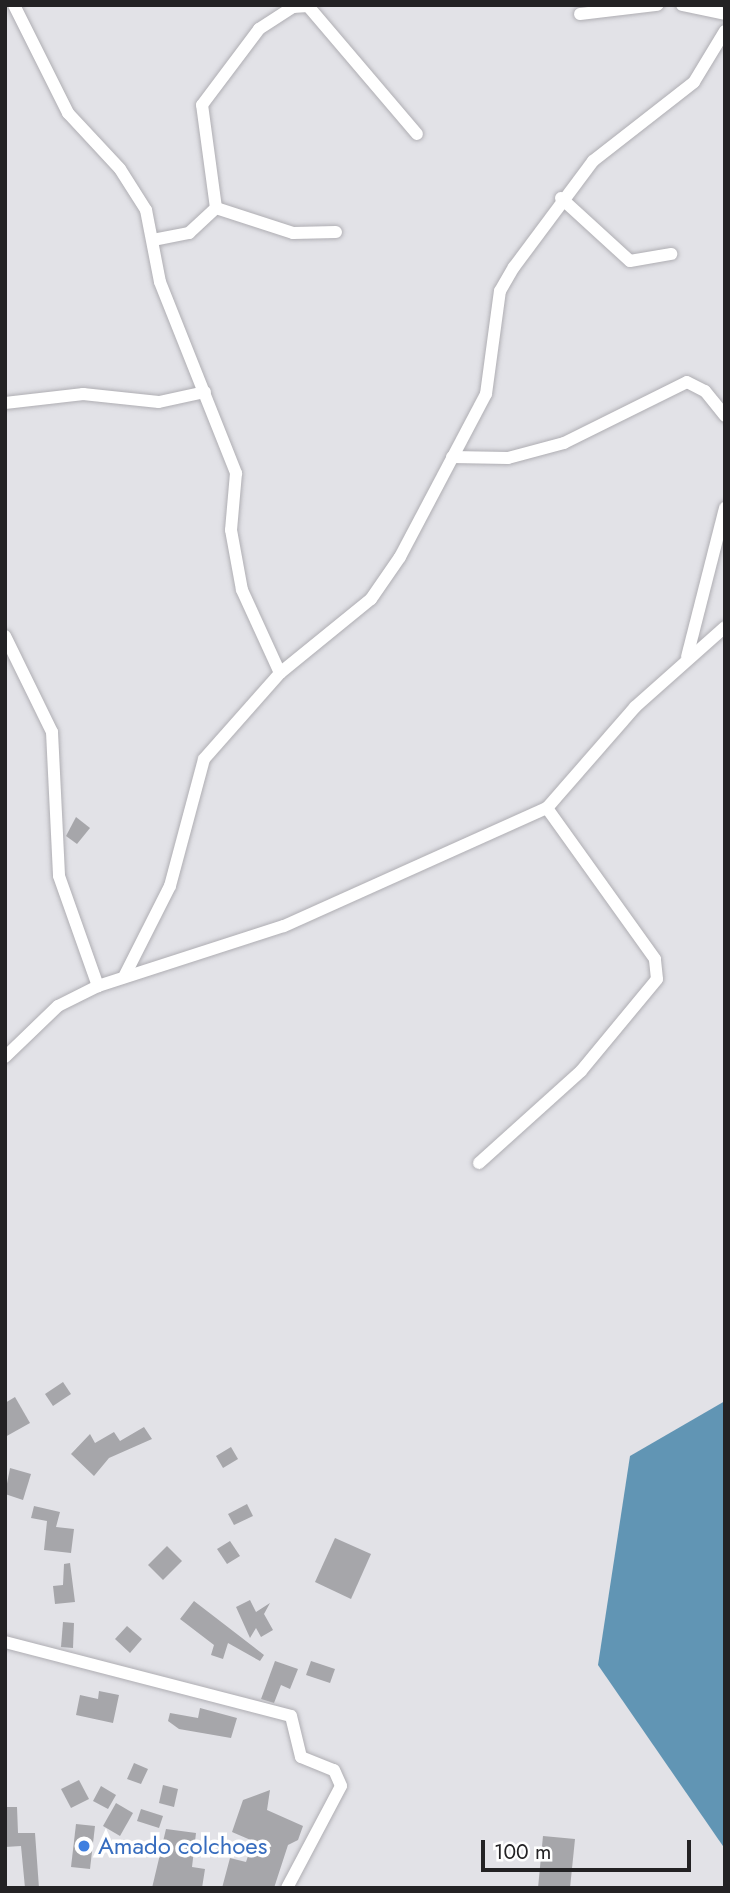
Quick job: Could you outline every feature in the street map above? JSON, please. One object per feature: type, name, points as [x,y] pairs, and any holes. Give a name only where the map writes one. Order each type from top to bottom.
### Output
[{"type":"street","points":[[14,5],[68,113],[120,169],[146,210],[160,282],[205,393],[239,491],[233,556],[280,673]]},
{"type":"street","points":[[580,14],[657,5]]},
{"type":"street","points":[[682,5],[725,14]]},
{"type":"street","points":[[216,208],[202,105],[259,29],[293,7],[308,6],[417,134]]},
{"type":"street","points":[[125,975],[170,886],[204,759],[280,673],[372,599],[452,457],[486,394],[500,291],[561,198],[593,161],[694,82],[725,31]]},
{"type":"street","points":[[561,198],[630,261],[671,254]]},
{"type":"street","points":[[153,240],[189,233],[216,208]]},
{"type":"street","points":[[216,208],[293,233],[336,232]]},
{"type":"street","points":[[452,457],[508,458],[564,443],[687,382],[705,391],[725,416]]},
{"type":"street","points":[[5,403],[83,394],[159,402],[205,393]]},
{"type":"street","points":[[687,657],[725,508]]},
{"type":"street","points":[[5,1057],[58,1006],[98,986],[125,975],[284,926],[547,808],[687,657],[725,626]]},
{"type":"street","points":[[5,636],[52,732],[58,876],[98,986]]},
{"type":"street","points":[[479,1163],[580,1071],[657,979],[655,959],[547,808]]},
{"type":"street","points":[[5,1642],[292,1716],[301,1757],[334,1770],[341,1786],[287,1888]]},
{"type":"water","points":[[725,1401],[725,1849],[598,1665],[630,1456]]},
{"type":"building","points":[[76,817],[90,828],[77,844],[66,836]]},
{"type":"building","points":[[63,1382],[71,1394],[53,1406],[45,1394]]},
{"type":"building","points":[[15,1397],[30,1423],[5,1437],[5,1403]]},
{"type":"building","points":[[144,1427],[152,1439],[109,1458],[94,1476],[71,1454],[90,1434],[95,1443],[114,1432],[120,1441]]},
{"type":"building","points":[[231,1447],[238,1459],[223,1468],[216,1456]]},
{"type":"building","points":[[10,1468],[31,1474],[23,1500],[5,1494]]},
{"type":"building","points":[[247,1504],[253,1516],[234,1525],[228,1514]]},
{"type":"building","points":[[34,1506],[60,1512],[56,1527],[74,1529],[71,1553],[44,1550],[47,1521],[31,1518]]},
{"type":"building","points":[[335,1538],[371,1554],[351,1599],[315,1582]]},
{"type":"building","points":[[230,1541],[240,1556],[227,1564],[217,1549]]},
{"type":"building","points":[[167,1546],[182,1561],[163,1580],[148,1565]]},
{"type":"building","points":[[70,1563],[75,1602],[55,1604],[53,1586],[63,1585],[64,1564]]},
{"type":"building","points":[[250,1600],[256,1612],[270,1603],[264,1614],[273,1630],[261,1637],[256,1628],[250,1638],[236,1607]]},
{"type":"building","points":[[194,1601],[264,1655],[260,1661],[228,1643],[223,1659],[211,1655],[214,1645],[180,1619]]},
{"type":"building","points":[[63,1622],[74,1623],[73,1648],[61,1647]]},
{"type":"building","points":[[127,1626],[142,1639],[130,1653],[115,1639]]},
{"type":"building","points":[[275,1661],[298,1669],[290,1689],[281,1685],[274,1703],[261,1699]]},
{"type":"building","points":[[311,1661],[335,1669],[330,1683],[306,1675]]},
{"type":"building","points":[[99,1691],[119,1695],[113,1723],[76,1715],[80,1695],[98,1699]]},
{"type":"building","points":[[200,1708],[237,1718],[231,1738],[179,1729],[168,1721],[170,1713],[198,1718]]},
{"type":"building","points":[[134,1763],[148,1769],[141,1784],[127,1779]]},
{"type":"building","points":[[79,1780],[89,1799],[71,1808],[61,1789]]},
{"type":"building","points":[[163,1785],[178,1789],[174,1807],[159,1803]]},
{"type":"building","points":[[101,1786],[116,1795],[108,1809],[93,1801]]},
{"type":"building","points":[[270,1790],[267,1810],[303,1826],[298,1840],[288,1845],[274,1888],[222,1888],[230,1858],[246,1862],[253,1841],[232,1832],[243,1800]]},
{"type":"building","points":[[116,1803],[133,1813],[120,1836],[103,1826]]},
{"type":"building","points":[[5,1807],[17,1807],[18,1833],[35,1833],[39,1888],[25,1888],[21,1846],[5,1847]]},
{"type":"building","points":[[141,1809],[163,1816],[159,1828],[137,1821]]},
{"type":"building","points":[[76,1824],[95,1826],[90,1869],[71,1867]]},
{"type":"building","points":[[166,1829],[196,1833],[192,1867],[205,1869],[202,1888],[152,1888]]},
{"type":"building","points":[[543,1836],[575,1839],[570,1888],[538,1888]]},
{"type":"place","name":"Amado colchoes","points":[[84,1846]]}]
